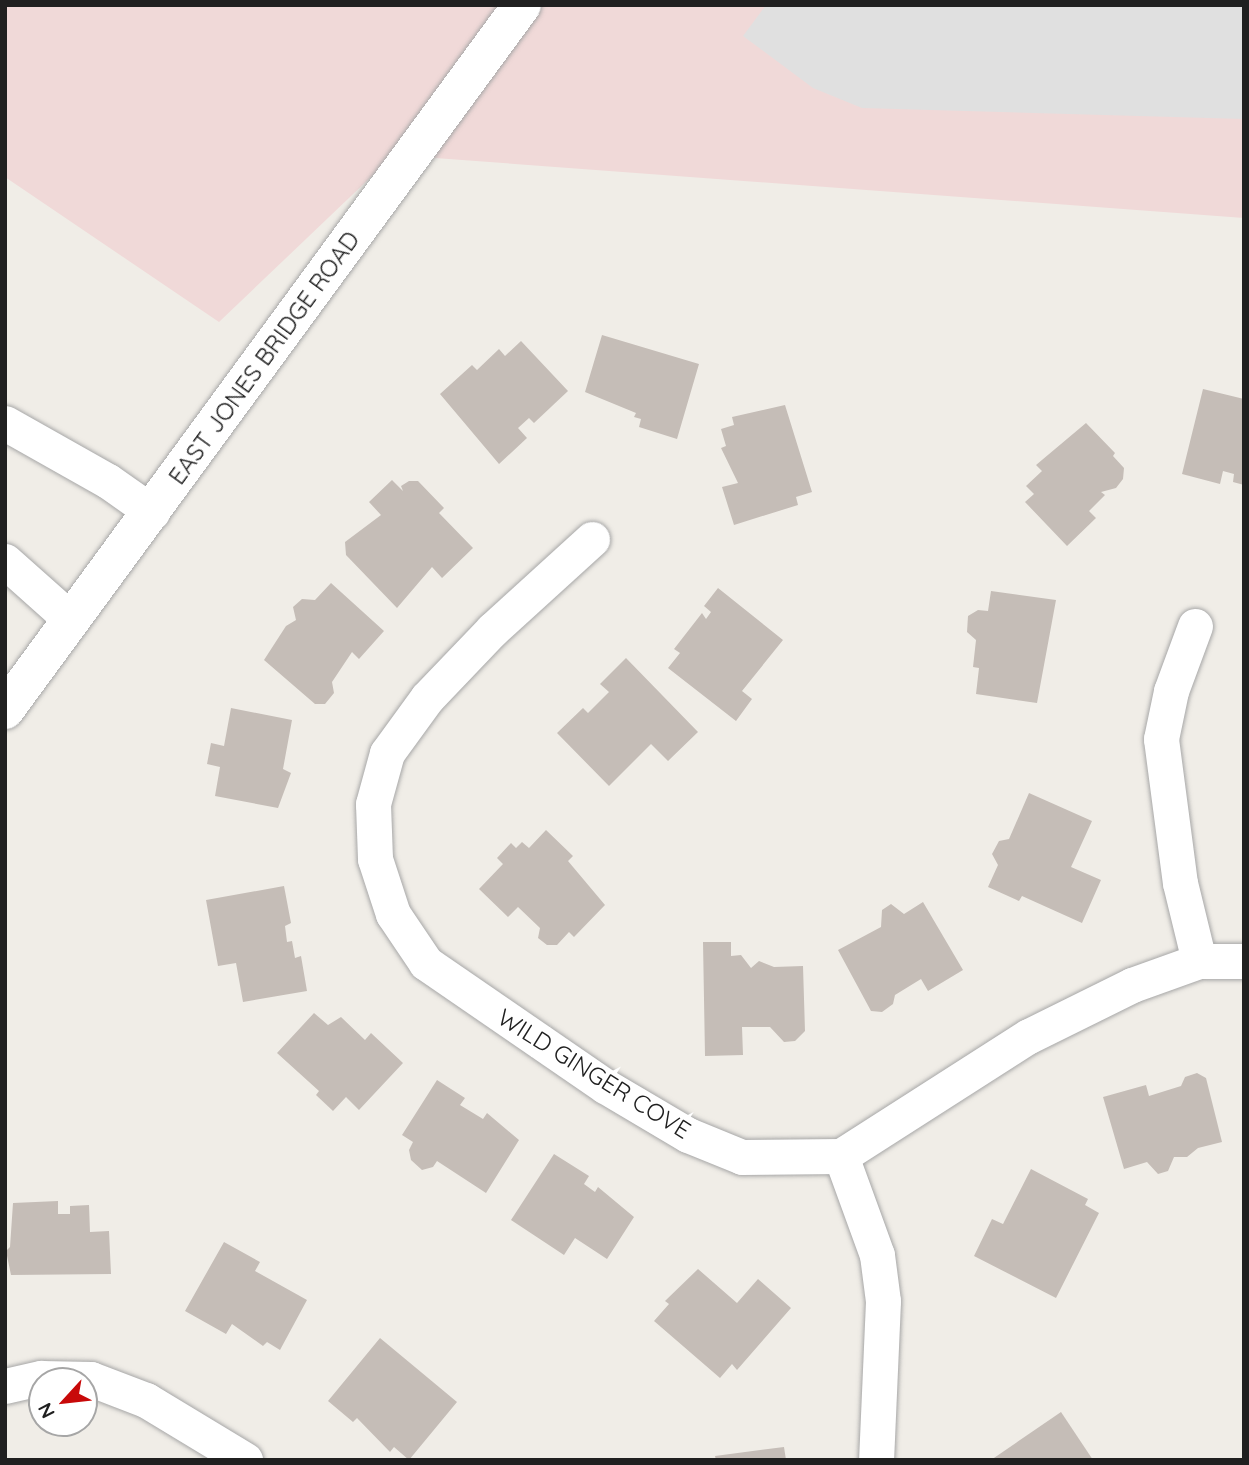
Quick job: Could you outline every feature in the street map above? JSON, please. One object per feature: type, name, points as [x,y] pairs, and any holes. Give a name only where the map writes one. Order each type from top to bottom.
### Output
[{"type":"street","name":"EAST JONES BRIDGE ROAD","points":[[5,710],[522,5]]},
{"type":"street","points":[[5,423],[108,481],[152,512]]},
{"type":"street","name":"WILD GINGER COVE","points":[[592,539],[493,629],[427,698],[387,753],[374,818],[375,859],[393,914],[426,963],[570,1064],[688,1135],[742,1157],[841,1156]]},
{"type":"street","points":[[5,561],[70,619]]},
{"type":"street","points":[[1195,626],[1171,691],[1161,739],[1180,883],[1199,961]]},
{"type":"street","points":[[876,1460],[883,1301],[877,1255],[841,1156],[1029,1036],[1132,985],[1199,961],[1244,961]]},
{"type":"street","points":[[5,1387],[41,1378],[91,1379],[146,1400],[245,1460]]},
{"type":"shaded area","points":[[5,5],[1244,5],[1244,218],[394,155],[219,322],[5,177]]},
{"type":"shaded area","points":[[766,5],[1244,5],[1244,119],[862,108],[813,88],[743,36]]},
{"type":"building","points":[[602,335],[699,364],[677,439],[639,427],[641,419],[634,417],[636,413],[585,392]]},
{"type":"building","points":[[521,341],[568,391],[534,423],[529,418],[518,428],[527,438],[499,464],[440,394],[472,365],[477,370],[499,349],[505,356]]},
{"type":"building","points":[[1203,389],[1244,399],[1244,485],[1233,482],[1234,474],[1223,471],[1220,484],[1182,474]]},
{"type":"building","points":[[785,405],[812,492],[796,497],[798,505],[734,525],[722,487],[738,483],[721,448],[726,446],[721,429],[734,425],[732,417]]},
{"type":"building","points":[[1086,423],[1115,453],[1113,456],[1124,468],[1123,479],[1116,488],[1101,492],[1105,495],[1089,511],[1096,518],[1067,546],[1025,502],[1034,494],[1026,486],[1042,471],[1036,465]]},
{"type":"building","points":[[392,480],[403,491],[401,486],[409,481],[418,481],[444,508],[439,513],[473,548],[442,578],[432,567],[397,608],[346,555],[345,542],[381,515],[369,502]]},
{"type":"building","points":[[331,583],[384,631],[359,659],[352,652],[332,682],[334,693],[325,704],[315,704],[264,660],[286,626],[296,620],[293,607],[302,599],[315,600]]},
{"type":"building","points":[[718,588],[783,640],[742,691],[752,699],[736,721],[668,668],[680,653],[674,649],[702,613],[706,619],[711,612],[704,606]]},
{"type":"building","points":[[991,591],[1056,600],[1037,703],[976,694],[979,668],[973,667],[976,640],[967,632],[968,616],[978,610],[988,611]]},
{"type":"building","points":[[626,658],[698,732],[668,761],[651,744],[609,786],[557,733],[583,708],[588,713],[609,692],[600,684]]},
{"type":"building","points":[[231,708],[292,720],[283,769],[291,773],[278,808],[215,796],[220,767],[207,764],[211,743],[224,746]]},
{"type":"building","points":[[1029,793],[1092,821],[1071,867],[1101,880],[1082,923],[1022,896],[1019,901],[988,887],[998,865],[992,854],[999,841],[1009,839]]},
{"type":"building","points":[[546,830],[573,856],[568,861],[605,905],[574,937],[569,932],[557,945],[547,945],[538,938],[540,928],[518,907],[508,917],[479,889],[503,864],[497,858],[511,843],[516,848],[522,842],[529,848]]},
{"type":"building","points":[[284,886],[291,923],[285,926],[287,942],[292,941],[295,958],[301,956],[307,991],[243,1002],[236,963],[218,966],[206,900]]},
{"type":"building","points":[[923,902],[963,970],[928,991],[921,979],[895,995],[893,1004],[882,1012],[871,1011],[838,950],[881,927],[882,910],[891,904],[904,914]]},
{"type":"building","points":[[703,942],[731,942],[731,956],[741,955],[751,968],[759,961],[774,967],[803,966],[805,1031],[795,1041],[784,1042],[770,1027],[742,1027],[743,1055],[705,1056]]},
{"type":"building","points":[[314,1013],[328,1025],[341,1017],[365,1040],[371,1033],[403,1063],[359,1110],[346,1097],[333,1111],[316,1095],[319,1091],[277,1053]]},
{"type":"building","points":[[1197,1073],[1206,1078],[1222,1142],[1198,1148],[1187,1157],[1174,1157],[1168,1171],[1158,1174],[1147,1162],[1124,1169],[1103,1097],[1146,1085],[1149,1096],[1181,1086],[1185,1077]]},
{"type":"building","points":[[437,1080],[465,1098],[460,1105],[483,1119],[487,1113],[519,1140],[486,1193],[437,1161],[433,1167],[422,1170],[411,1160],[409,1150],[413,1142],[402,1135]]},
{"type":"building","points":[[554,1154],[589,1176],[584,1184],[595,1192],[598,1187],[634,1217],[607,1259],[575,1238],[564,1255],[511,1220]]},
{"type":"building","points":[[1031,1169],[1088,1199],[1085,1205],[1099,1213],[1056,1298],[974,1256],[992,1219],[1003,1224]]},
{"type":"building","points":[[58,1201],[58,1214],[70,1214],[70,1206],[89,1205],[90,1232],[109,1231],[111,1274],[11,1275],[6,1251],[10,1247],[13,1203]]},
{"type":"building","points":[[224,1242],[260,1262],[255,1271],[307,1300],[280,1350],[267,1342],[263,1346],[232,1324],[226,1334],[185,1311]]},
{"type":"building","points":[[698,1269],[737,1303],[758,1279],[791,1308],[737,1370],[732,1364],[720,1378],[654,1321],[669,1304],[665,1301]]},
{"type":"building","points":[[380,1338],[457,1402],[409,1460],[394,1447],[390,1452],[357,1418],[353,1422],[328,1401]]},
{"type":"building","points":[[1061,1412],[1093,1460],[991,1460]]},
{"type":"building","points":[[784,1447],[786,1460],[716,1460],[715,1456]]}]
